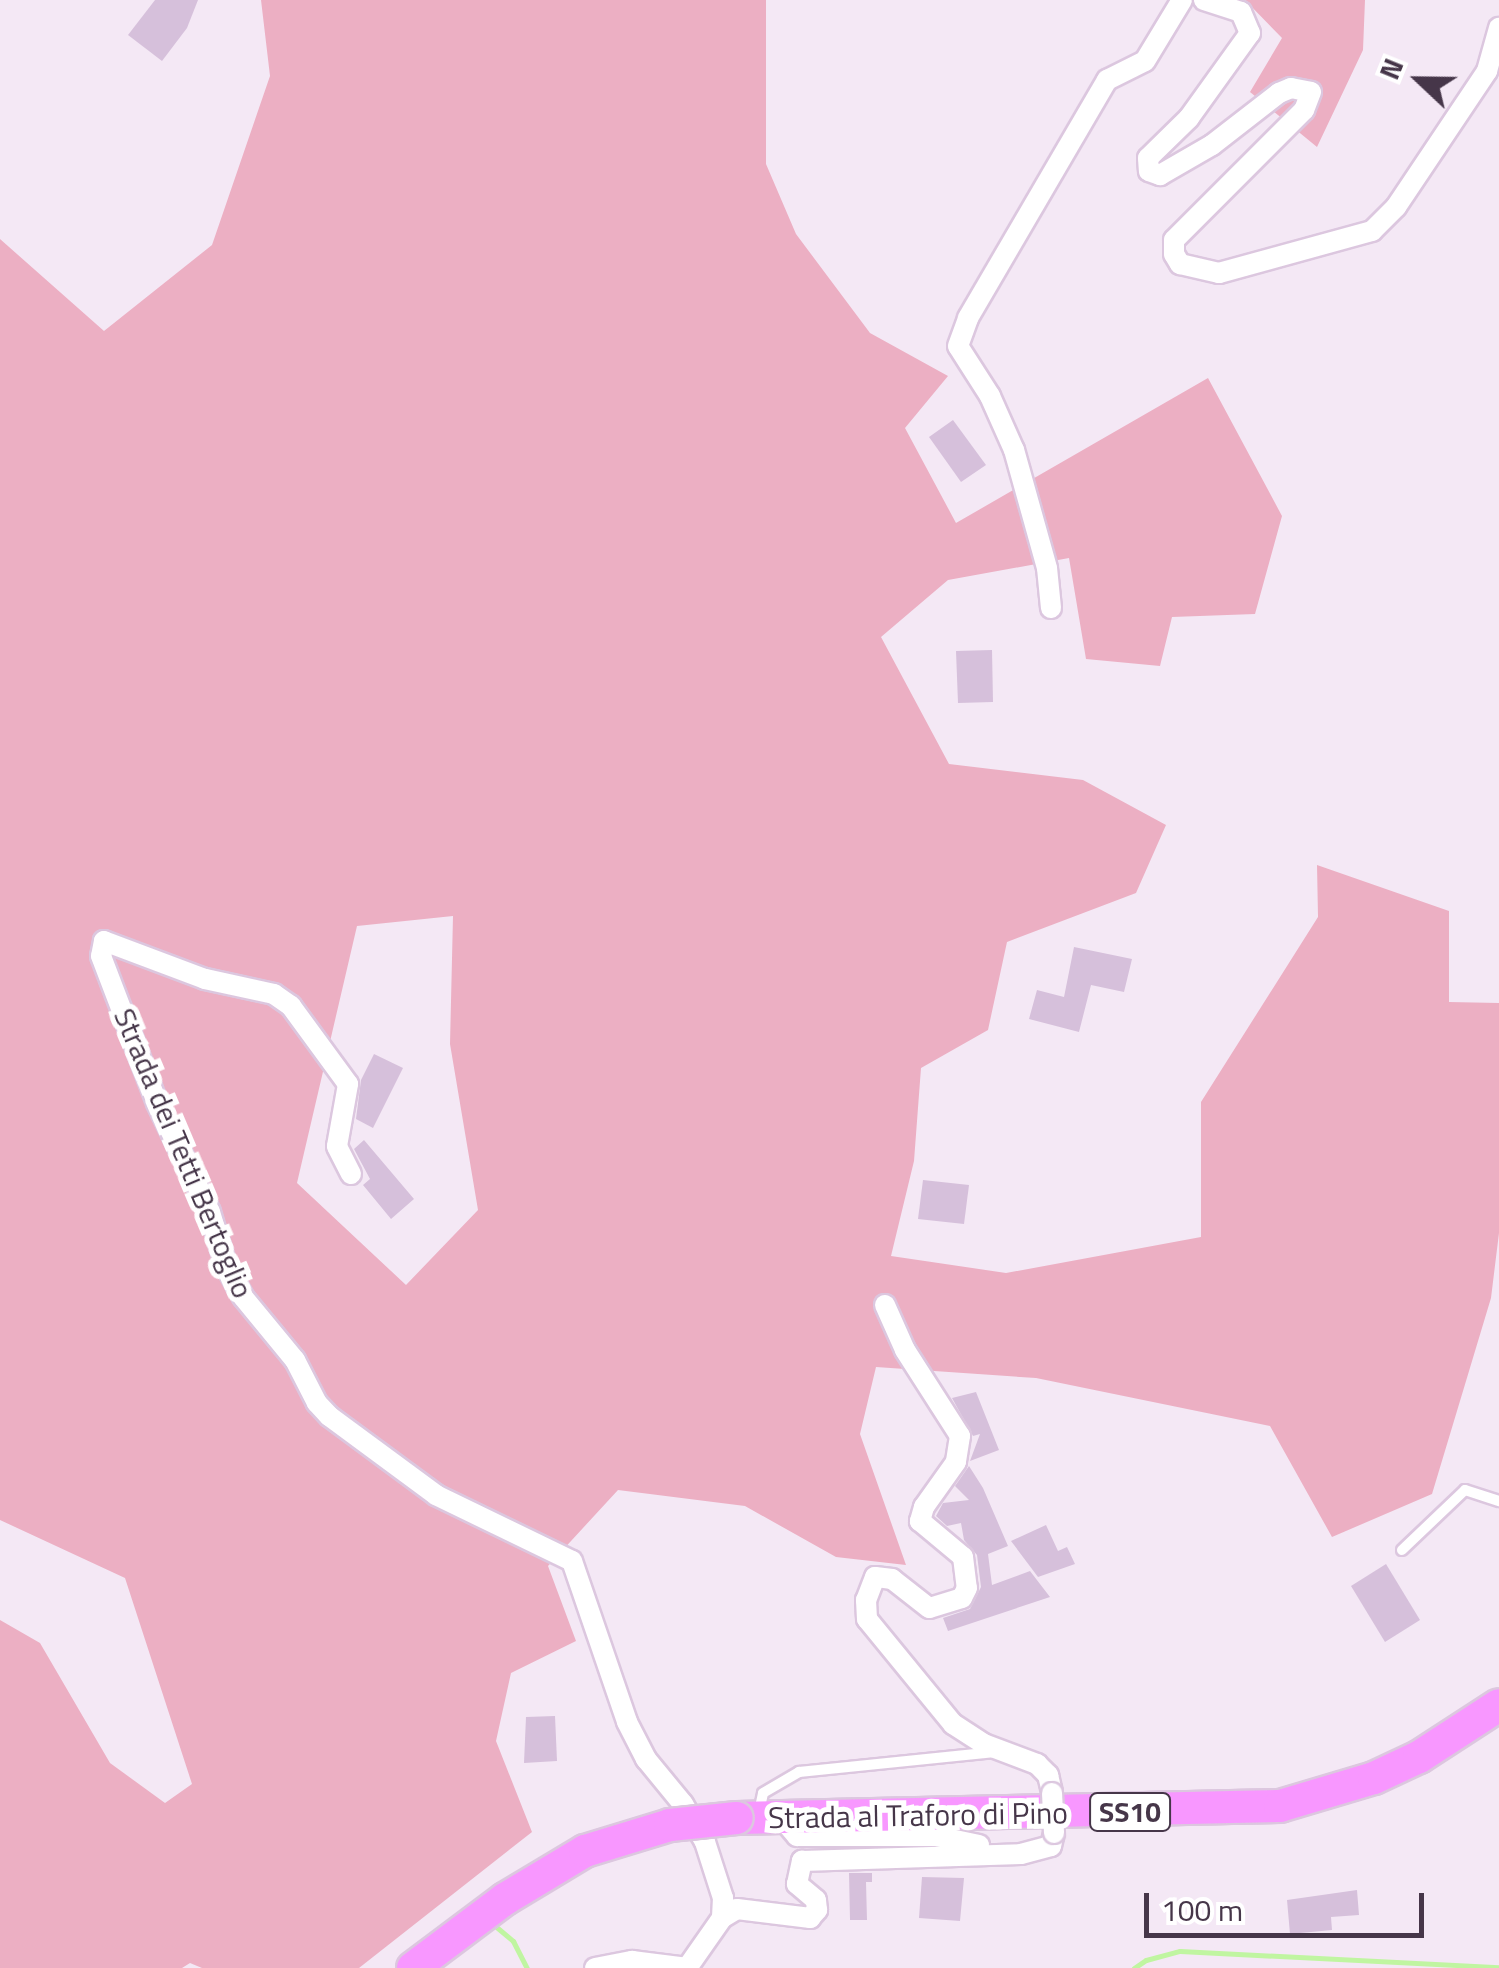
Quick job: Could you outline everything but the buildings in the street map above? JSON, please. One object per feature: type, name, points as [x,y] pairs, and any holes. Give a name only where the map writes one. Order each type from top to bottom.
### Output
[{"type":"main road","name":"Strada al Traforo di Pino","points":[[413,1968],[519,1890],[586,1851],[670,1825],[758,1818],[1280,1806],[1374,1778],[1404,1764],[1499,1705]]},
{"type":"street","points":[[1051,608],[1047,568],[1014,450],[990,396],[958,346],[968,318],[1107,80],[1145,61],[1182,0]]},
{"type":"street","points":[[1204,0],[1240,12],[1250,32],[1189,118],[1148,158],[1150,170],[1160,175],[1186,160],[1280,93],[1307,87],[1311,92],[1304,110],[1174,240],[1174,254],[1180,264],[1219,274],[1372,232],[1396,207],[1486,71],[1499,28]]},
{"type":"street","name":"Strada dei Tetti Bertoglio","points":[[351,1174],[337,1146],[348,1084],[291,1006],[274,994],[205,979],[116,942],[104,941],[100,956],[151,1087],[210,1212],[219,1246],[242,1297],[295,1360],[329,1416],[436,1496],[572,1561],[584,1584],[627,1722],[646,1759],[683,1804],[705,1842],[723,1898],[722,1918]]},
{"type":"street","points":[[596,1968],[632,1961],[687,1968],[722,1918],[737,1908],[810,1918],[817,1910],[816,1900],[796,1878],[802,1862],[812,1858],[1020,1854],[1051,1846],[1054,1833],[1048,1775],[1036,1764],[952,1724],[868,1619],[866,1600],[874,1577],[892,1578],[929,1608],[962,1598],[968,1588],[963,1557],[920,1522],[924,1507],[956,1462],[960,1436],[905,1350],[886,1305]]},
{"type":"street","points":[[758,1818],[797,1836],[936,1836],[1020,1854]]},
{"type":"lane","points":[[1402,1550],[1464,1490],[1499,1502]]},
{"type":"lane","points":[[758,1818],[763,1793],[799,1772],[1004,1752]]},
{"type":"shaded area","points":[[261,0],[766,0],[766,164],[796,234],[870,333],[948,376],[905,428],[956,523],[1208,378],[1282,516],[1255,614],[1172,617],[1160,666],[1086,659],[1069,558],[948,580],[881,637],[949,764],[1083,780],[1166,825],[1136,893],[1007,942],[988,1030],[921,1068],[914,1161],[891,1256],[1006,1273],[1201,1237],[1201,1102],[1318,917],[1317,865],[1449,911],[1449,1002],[1499,1003],[1499,1233],[1491,1298],[1432,1494],[1332,1537],[1270,1426],[1036,1378],[876,1367],[860,1434],[906,1565],[836,1557],[745,1506],[618,1490],[548,1566],[576,1641],[511,1673],[496,1741],[532,1832],[359,1968],[202,1968],[190,1963],[182,1968],[0,1968],[0,1620],[40,1643],[110,1763],[165,1803],[192,1784],[125,1578],[0,1520],[0,239],[104,331],[212,245],[270,76]],"holes":[[[453,916],[450,1044],[478,1210],[406,1285],[297,1183],[357,926]]]},
{"type":"shaded area","points":[[1245,0],[1365,0],[1363,50],[1317,147],[1250,92],[1282,38]]},
{"type":"waterway","points":[[494,1925],[513,1941],[527,1968]]},
{"type":"waterway","points":[[1134,1968],[1146,1960],[1180,1951],[1499,1967]]}]
